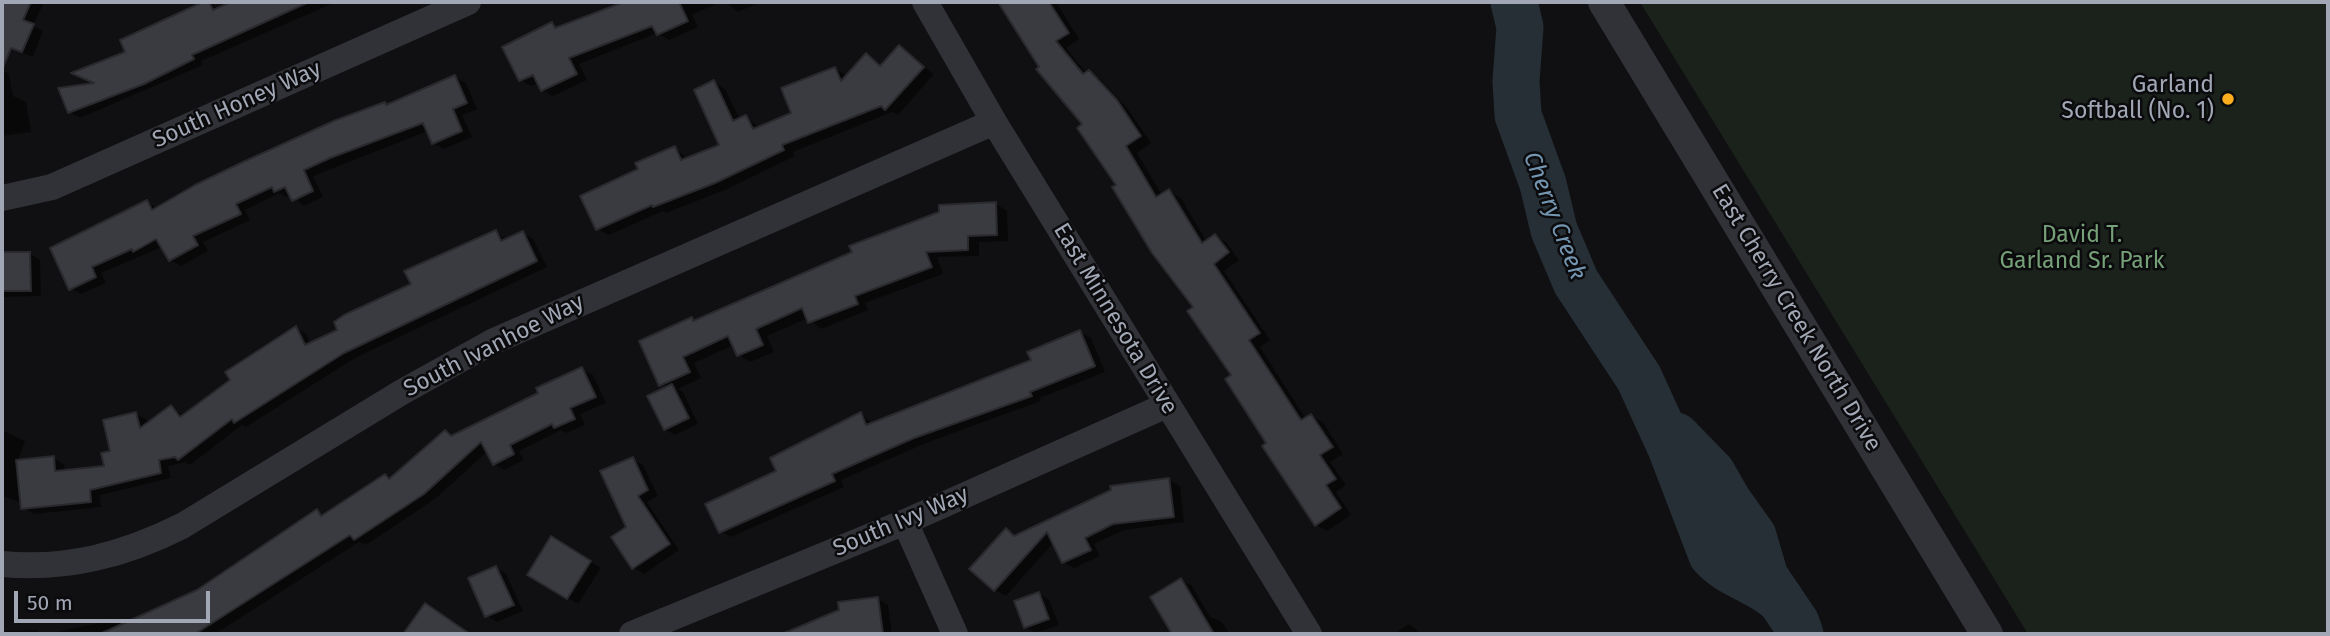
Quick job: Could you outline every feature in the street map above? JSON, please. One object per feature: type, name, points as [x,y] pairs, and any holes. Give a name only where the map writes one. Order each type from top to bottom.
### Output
[{"type":"street","name":"East Minnesota Drive","points":[[925,2],[994,122],[1309,634]]},
{"type":"street","name":"East Cherry Creek North Drive","points":[[1604,2],[1987,634]]},
{"type":"street","name":"South Honey Way","points":[[2,198],[52,187],[457,4]]},
{"type":"street","name":"South Ivanhoe Way","points":[[2,564],[43,566],[86,561],[115,555],[153,541],[183,526],[402,392],[492,342],[994,122]]},
{"type":"street","name":"South Ivy Way","points":[[632,634],[905,522],[1167,405]]},
{"type":"street","points":[[905,522],[955,634]]},
{"type":"green space","name":"David T. Garland Sr. Park","points":[[1640,2],[2328,2],[2328,634],[2028,634]]},
{"type":"building","points":[[2,2],[31,2],[23,20],[34,24],[22,52],[11,48],[2,70]]},
{"type":"building","points":[[203,2],[209,2],[213,10],[231,2],[309,2],[192,55],[194,59],[144,84],[68,113],[58,88],[94,83],[71,73],[125,52],[120,40]]},
{"type":"building","points":[[624,2],[679,2],[688,21],[657,35],[652,26],[569,58],[577,74],[541,91],[533,75],[519,81],[502,47],[552,22],[555,28]]},
{"type":"building","points":[[998,2],[1049,2],[1069,33],[1056,41],[1083,74],[1089,70],[1117,100],[1141,136],[1126,146],[1156,197],[1169,189],[1202,243],[1215,234],[1229,252],[1214,264],[1260,333],[1249,340],[1301,420],[1311,414],[1333,447],[1320,455],[1336,479],[1326,485],[1341,508],[1315,526],[1262,446],[1266,443],[1225,379],[1231,375],[1187,311],[1193,307],[1152,253],[1112,187],[1116,185],[1077,128],[1082,124],[1036,69],[1039,67]]},
{"type":"building","points":[[899,45],[924,67],[885,110],[881,106],[782,145],[784,150],[715,183],[653,207],[652,205],[596,230],[580,196],[638,169],[635,163],[675,146],[681,160],[719,145],[694,90],[714,80],[733,121],[746,115],[753,129],[791,113],[781,88],[835,67],[841,81],[866,53],[880,66]]},
{"type":"building","points":[[455,75],[467,103],[453,109],[462,131],[432,144],[423,123],[330,158],[304,170],[313,191],[292,201],[285,187],[274,192],[272,187],[236,204],[241,214],[193,236],[198,245],[169,261],[156,239],[133,252],[132,249],[92,267],[96,277],[69,290],[50,248],[147,200],[152,210],[195,185],[336,120],[385,102],[386,105]]},
{"type":"building","points":[[996,202],[997,235],[968,236],[968,250],[926,252],[932,267],[855,296],[858,304],[808,323],[802,308],[756,329],[763,345],[737,356],[728,336],[683,357],[690,372],[659,386],[639,341],[692,317],[693,321],[852,252],[849,246],[939,212],[939,205]]},
{"type":"building","points":[[496,230],[501,241],[523,231],[537,261],[344,353],[234,423],[232,419],[178,460],[175,457],[159,460],[161,473],[90,490],[91,502],[21,509],[16,460],[54,456],[55,471],[104,466],[101,453],[110,451],[103,420],[136,412],[140,428],[171,405],[180,417],[230,380],[225,372],[296,326],[305,345],[337,330],[334,322],[344,315],[411,284],[404,271]]},
{"type":"building","points":[[2,252],[30,252],[31,291],[2,291]]},
{"type":"building","points":[[1080,330],[1095,366],[1030,392],[1032,396],[914,438],[832,474],[835,481],[719,533],[705,504],[776,471],[770,458],[861,412],[866,425],[1031,360],[1027,352]]},
{"type":"building","points":[[582,367],[596,397],[570,408],[575,419],[554,428],[552,424],[510,445],[514,454],[493,465],[481,442],[424,494],[354,540],[350,535],[195,634],[100,634],[197,590],[317,509],[321,516],[385,474],[389,479],[445,430],[451,436],[538,393],[536,388]]},
{"type":"building","points":[[672,384],[689,418],[664,430],[647,396]]},
{"type":"building","points":[[633,457],[648,490],[638,496],[670,544],[632,569],[611,537],[626,527],[600,471]]},
{"type":"building","points":[[1169,478],[1174,517],[1113,524],[1085,538],[1091,550],[1062,563],[1047,532],[994,591],[969,569],[1006,528],[1014,536],[1111,490],[1110,486]]},
{"type":"building","points":[[551,536],[591,561],[567,599],[527,575]]},
{"type":"building","points":[[496,566],[514,605],[485,617],[468,578]]},
{"type":"building","points":[[1181,578],[1214,634],[1172,634],[1150,597]]},
{"type":"building","points":[[1039,592],[1049,619],[1024,628],[1014,601]]},
{"type":"building","points":[[878,597],[883,634],[782,634],[839,610],[838,602]]},
{"type":"building","points":[[425,603],[470,634],[403,634]]},
{"type":"waterway","name":"Cherry Creek","points":[[1514,2],[1520,27],[1516,81],[1518,115],[1543,184],[1554,230],[1576,282],[1639,378],[1671,448],[1712,555],[1728,569],[1764,588],[1781,601]]},
{"type":"waterway","name":"Cherry Creek","points":[[1676,436],[1712,473],[1753,536],[1765,577],[1796,623],[1800,634]]},
{"type":"place","name":"Garland Softball (No. 1)","points":[[2228,99]]}]
